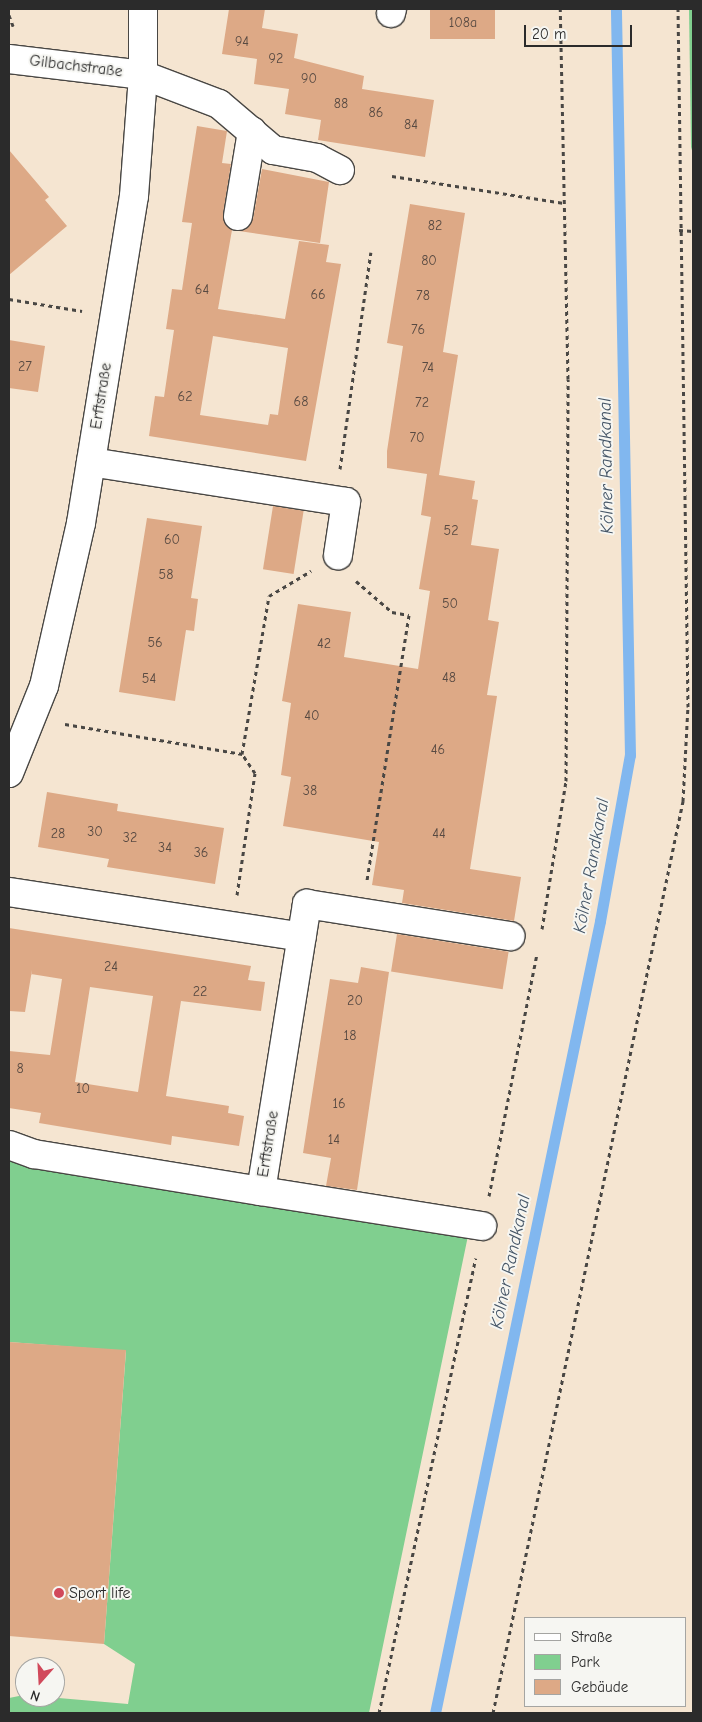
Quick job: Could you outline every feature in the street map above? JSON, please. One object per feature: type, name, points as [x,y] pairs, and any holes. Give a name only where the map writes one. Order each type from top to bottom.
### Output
[{"type":"street","name":"Erftstraße","points":[[9,773],[32,719],[58,634],[91,462],[134,196],[143,75],[143,9]]},
{"type":"street","name":"Gilbachstraße","points":[[9,59],[143,75],[220,104],[273,150],[317,158],[340,170]]},
{"type":"street","points":[[238,216],[252,131]]},
{"type":"street","points":[[91,462],[346,502],[338,555]]},
{"type":"street","points":[[9,892],[302,937]]},
{"type":"street","name":"Erftstraße","points":[[9,1145],[34,1154],[261,1191],[308,904],[362,912]]},
{"type":"street","points":[[362,912],[510,936]]},
{"type":"street","points":[[261,1191],[482,1226]]},
{"type":"path","points":[[542,932],[566,781],[564,203],[560,9]]},
{"type":"path","points":[[494,1713],[683,801],[688,707],[679,230],[678,9]]},
{"type":"path","points":[[392,176],[564,203]]},
{"type":"path","points":[[679,230],[693,231]]},
{"type":"path","points":[[346,502],[338,460],[371,252]]},
{"type":"path","points":[[9,299],[114,316]]},
{"type":"path","points":[[233,927],[255,773],[242,754],[269,596],[338,555],[352,578],[385,606],[409,615],[362,912]]},
{"type":"path","points":[[32,719],[242,754]]},
{"type":"path","points":[[380,1713],[538,951]]},
{"type":"green space","points":[[689,9],[693,9],[693,154],[691,147]]},
{"type":"green space","points":[[9,1159],[469,1231],[369,1713],[9,1713],[9,1698],[15,1697],[15,1707],[65,1707],[65,1699],[128,1704],[135,1664],[104,1644],[126,1351],[9,1342]]},
{"type":"building","points":[[229,9],[265,9],[262,28],[298,34],[294,58],[364,76],[362,89],[434,100],[425,157],[318,140],[321,120],[285,114],[289,89],[254,84],[257,59],[222,54]]},
{"type":"building","points":[[430,9],[495,9],[495,39],[430,39]]},
{"type":"building","points":[[197,126],[227,131],[222,163],[231,164],[223,214],[232,230],[218,309],[285,319],[299,241],[329,245],[326,262],[341,264],[306,461],[149,436],[155,396],[164,397],[174,330],[166,329],[172,289],[182,290],[192,223],[182,222]],"holes":[[[213,336],[288,348],[278,415],[270,414],[268,425],[200,415]]]},
{"type":"building","points":[[9,150],[49,197],[45,200],[67,226],[9,275]]},
{"type":"building","points":[[262,169],[329,182],[320,243],[239,231],[253,219]]},
{"type":"building","points":[[410,204],[465,213],[443,352],[458,355],[439,475],[475,481],[472,499],[478,500],[471,545],[499,549],[488,620],[499,622],[487,695],[497,696],[470,869],[521,877],[514,921],[402,903],[404,890],[372,885],[379,842],[283,826],[291,777],[281,775],[291,703],[282,701],[298,604],[351,612],[344,657],[418,669],[430,591],[419,589],[431,517],[421,515],[427,474],[387,468],[387,451],[403,346],[387,343]]},
{"type":"building","points":[[9,340],[45,346],[38,392],[9,388]]},
{"type":"building","points":[[273,506],[304,511],[294,574],[263,569]]},
{"type":"building","points":[[147,518],[202,526],[191,598],[198,599],[194,631],[186,630],[175,701],[119,692]]},
{"type":"building","points":[[47,792],[118,804],[117,811],[224,828],[215,884],[107,867],[109,859],[38,847]]},
{"type":"building","points":[[9,928],[251,966],[248,980],[265,982],[261,1011],[181,1001],[166,1096],[229,1106],[228,1113],[244,1116],[239,1146],[172,1136],[171,1145],[39,1123],[41,1113],[9,1108],[9,1051],[50,1055],[62,979],[31,974],[25,1012],[9,1011]],"holes":[[[90,987],[153,996],[138,1092],[75,1082]]]},
{"type":"building","points":[[397,934],[509,952],[503,989],[391,972]]},
{"type":"building","points":[[361,967],[389,972],[357,1190],[326,1186],[331,1158],[303,1153],[330,979],[358,983]]},
{"type":"building","points":[[9,1342],[126,1350],[104,1644],[9,1636]]},
{"type":"waterway","name":"Kölner Randkanal","points":[[435,1713],[600,921],[630,755],[616,9]]},
{"type":"place","name":"Sport life","points":[[59,1593]]}]
